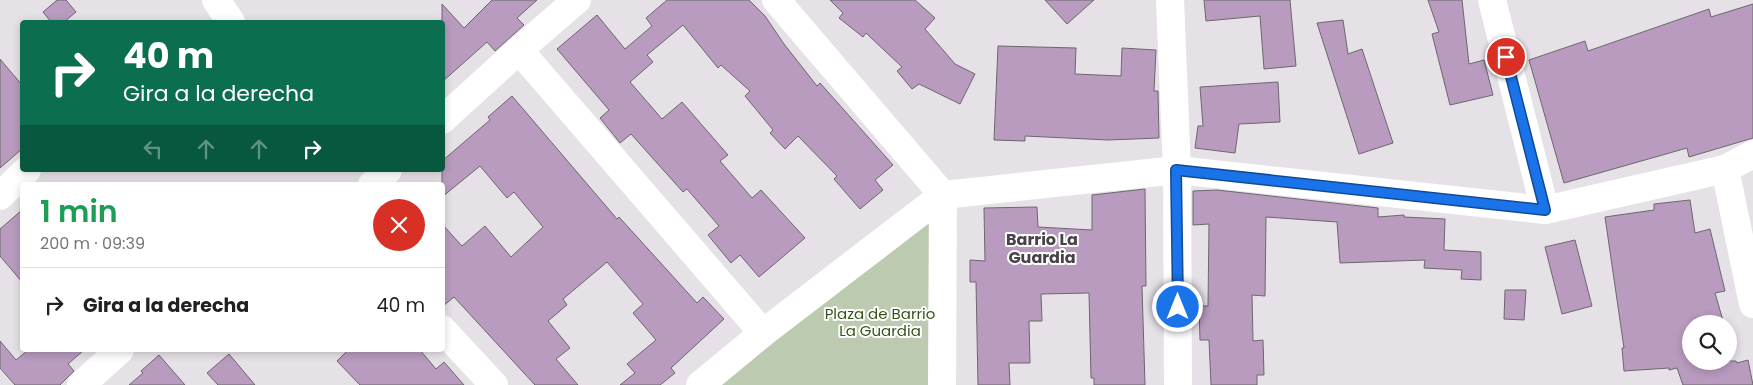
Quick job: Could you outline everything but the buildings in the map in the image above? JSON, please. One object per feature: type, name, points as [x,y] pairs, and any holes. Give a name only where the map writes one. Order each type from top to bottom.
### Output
[{"type":"street","points":[[216,0],[230,20]]},
{"type":"street","points":[[445,117],[577,0]]},
{"type":"street","points":[[776,0],[944,195],[942,385]]},
{"type":"street","points":[[1170,0],[1176,170],[1178,385]]},
{"type":"street","points":[[1492,0],[1545,210]]},
{"type":"street","points":[[519,50],[763,333]]},
{"type":"street","points":[[700,385],[763,333],[944,195],[1176,170],[1545,210],[1725,170],[1753,154]]},
{"type":"street","points":[[1725,170],[1753,304]]},
{"type":"street","points":[[0,196],[25,172]]},
{"type":"street","points":[[375,182],[386,172]]},
{"type":"street","points":[[445,332],[494,385]]},
{"type":"street","points":[[81,385],[118,352]]},
{"type":"green space","name":"Plaza de Barrio La Guardia","points":[[943,195],[942,385],[700,385]]},
{"type":"district","name":"Barrio La Guardia","points":[[1042,248]]},
{"type":"route","points":[[1178,307],[1176,170],[1545,210],[1506,57]]}]
